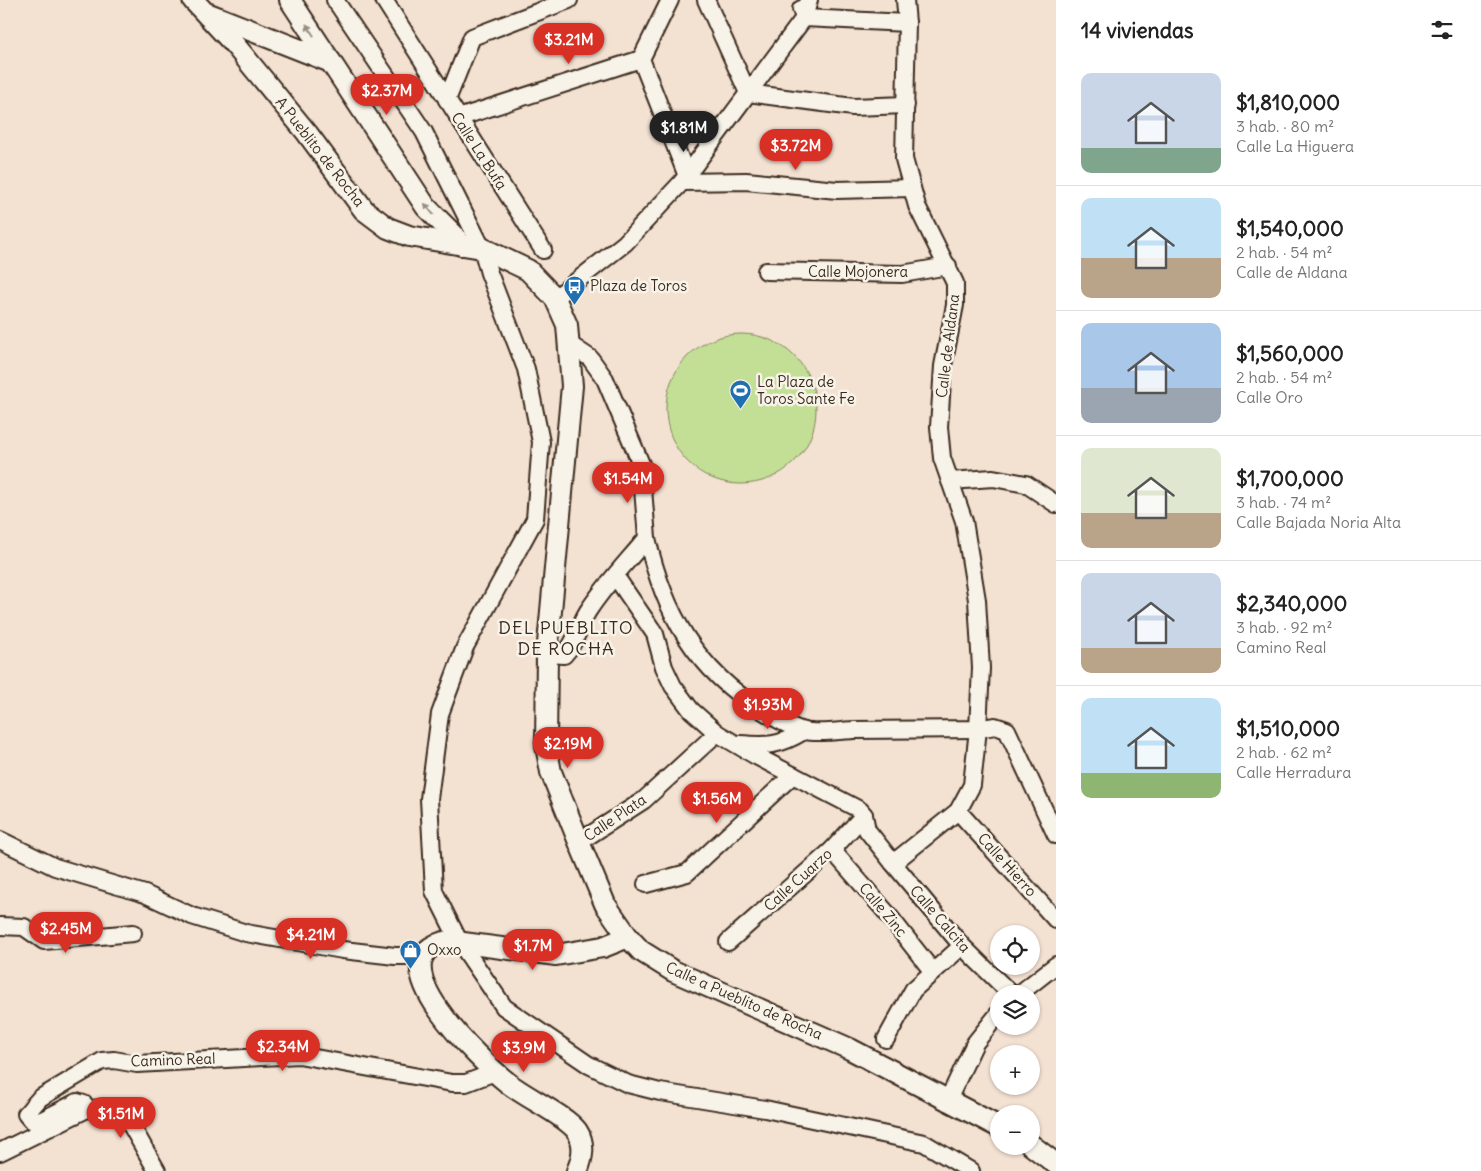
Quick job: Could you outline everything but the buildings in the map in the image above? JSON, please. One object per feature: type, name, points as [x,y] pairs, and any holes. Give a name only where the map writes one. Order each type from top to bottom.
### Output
[{"type":"street","points":[[290,0],[426,207],[454,235],[461,245]]},
{"type":"street","points":[[335,0],[424,132],[482,248],[489,273],[526,369],[541,442],[535,519],[465,647],[440,714],[429,799],[434,891],[459,941],[504,1007],[589,1065],[628,1084],[660,1092],[765,1110],[924,1143],[971,1171]]},
{"type":"street","points":[[447,100],[472,37],[569,0]]},
{"type":"street","points":[[670,0],[641,59],[684,179]]},
{"type":"street","points":[[706,0],[748,93]]},
{"type":"street","points":[[797,0],[804,18]]},
{"type":"street","points":[[555,298],[625,243],[684,179],[804,18],[809,0]]},
{"type":"street","name":"Calle de Aldana","points":[[892,863],[958,811],[972,785],[978,729],[981,668],[976,600],[964,521],[942,458],[940,428],[943,366],[955,306],[955,283],[917,206],[904,160],[908,23],[905,0]]},
{"type":"street","name":"Calle La Bufa","points":[[390,2],[458,118],[543,250]]},
{"type":"street","points":[[198,6],[331,62]]},
{"type":"street","name":"A Pueblito de Rocha","points":[[198,6],[234,44],[301,126],[364,210],[388,228],[409,236],[482,248]]},
{"type":"street","points":[[804,18],[908,23]]},
{"type":"street","points":[[458,118],[641,59]]},
{"type":"street","points":[[748,93],[853,107],[906,105]]},
{"type":"street","points":[[684,179],[746,181],[837,190],[912,188]]},
{"type":"street","name":"Calle a Pueblito de Rocha","points":[[482,248],[528,270],[555,298],[567,324],[572,386],[547,654],[546,746],[551,772],[605,904],[628,938],[641,951],[673,971],[850,1049],[947,1102],[990,1123]]},
{"type":"street","name":"Calle Mojonera","points":[[766,271],[902,274],[948,266]]},
{"type":"street","points":[[569,344],[590,358],[605,379],[641,464],[647,538],[656,576],[681,631],[702,659],[721,679],[746,700],[774,717],[804,731],[978,729],[995,726],[1007,730],[1055,831]]},
{"type":"street","points":[[950,481],[993,478],[1026,484],[1056,504]]},
{"type":"street","points":[[547,654],[564,655],[572,647],[579,625],[647,538]]},
{"type":"street","points":[[616,577],[655,634],[664,667],[673,686],[691,710],[717,733],[864,815],[867,830],[892,863]]},
{"type":"street","points":[[735,743],[771,746],[786,743],[804,731]]},
{"type":"street","name":"Calle Plata","points":[[579,842],[644,800],[717,733]]},
{"type":"street","points":[[646,884],[687,873],[793,775]]},
{"type":"street","name":"Calle Hierro","points":[[958,811],[1056,920]]},
{"type":"street","name":"Calle Cuarzo","points":[[728,942],[832,850],[864,815]]},
{"type":"street","points":[[0,840],[55,867],[145,894],[206,922],[246,933],[343,950],[395,956],[422,956]]},
{"type":"street","name":"Calle Zinc","points":[[832,850],[886,912],[933,972]]},
{"type":"street","name":"Calle Calcita","points":[[892,863],[962,946],[1002,985]]},
{"type":"street","points":[[0,926],[24,928],[44,941],[132,933]]},
{"type":"street","points":[[577,1171],[582,1155],[582,1143],[576,1130],[555,1114],[526,1097],[495,1072],[474,1053],[449,1025],[426,990],[420,968],[422,956],[434,944],[459,941],[556,955],[603,947],[628,938]]},
{"type":"street","points":[[886,1039],[913,990],[962,946]]},
{"type":"street","points":[[1030,985],[1056,965]]},
{"type":"street","points":[[947,1102],[976,1043],[990,1025]]},
{"type":"street","name":"Camino Real","points":[[87,1109],[84,1104],[77,1102],[40,1121],[31,1120],[26,1114],[40,1098],[102,1061],[114,1060],[137,1064],[299,1056],[452,1084],[466,1083],[495,1072]]},
{"type":"street","points":[[0,1152],[87,1109],[107,1108],[127,1118],[157,1171]]},
{"type":"street","points":[[1040,1152],[1056,1164]]},
{"type":"green space","name":"La Plaza de Toros Sante Fe","points":[[741,334],[756,335],[770,339],[783,346],[794,356],[804,367],[811,380],[815,394],[815,424],[811,438],[804,451],[794,462],[783,472],[770,479],[756,483],[741,484],[726,483],[712,479],[699,472],[688,462],[678,451],[671,438],[667,424],[666,409],[667,394],[671,380],[678,367],[688,356],[699,346],[712,339],[726,335]]},
{"type":"place","name":"Plaza de Toros","points":[[574,305]]},
{"type":"place","name":"La Plaza de Toros Sante Fe","points":[[741,410]]},
{"type":"place","name":"Oxxo","points":[[411,969]]},
{"type":"district","name":"DEL PUEBLITO DE ROCHA","points":[[566,638]]}]
